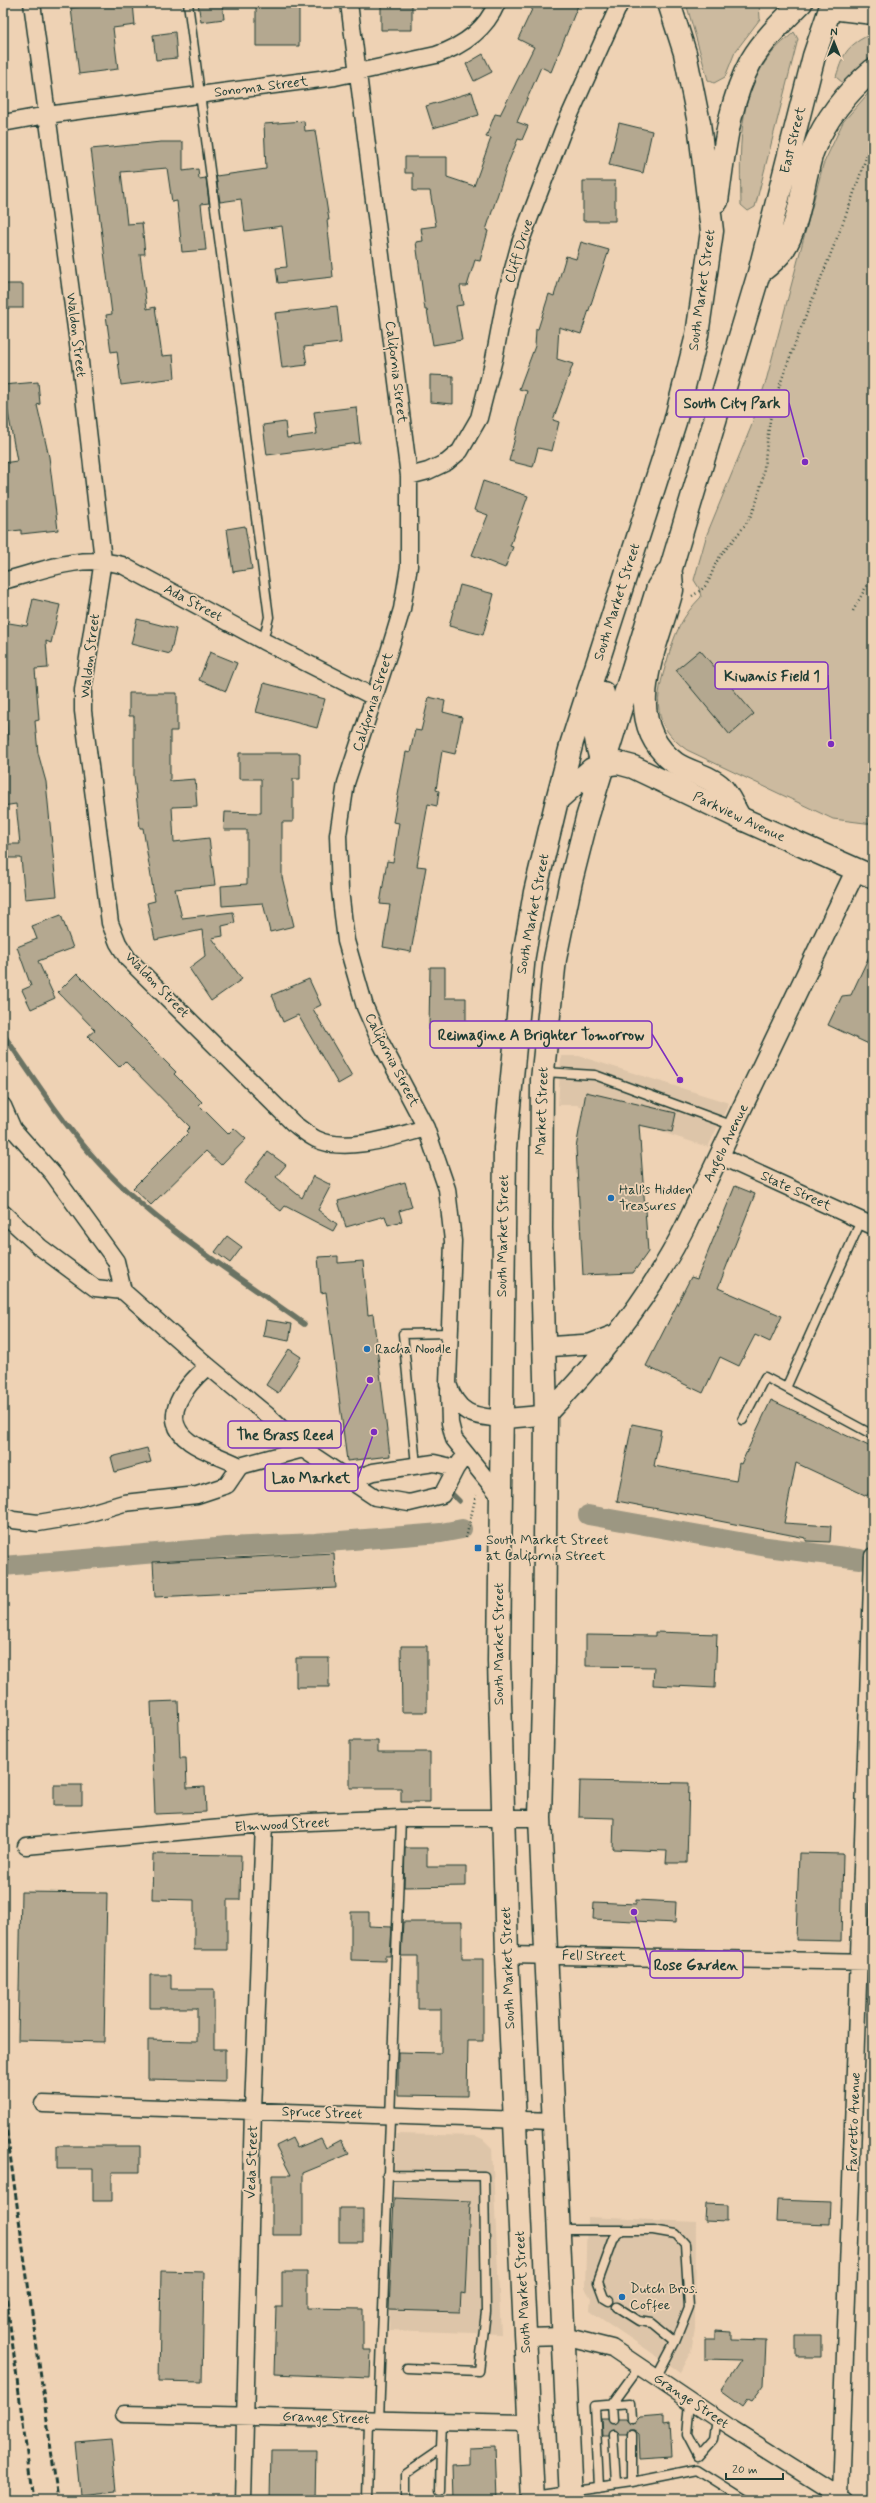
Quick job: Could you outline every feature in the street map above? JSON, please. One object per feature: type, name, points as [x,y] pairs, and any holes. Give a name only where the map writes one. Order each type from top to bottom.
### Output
[{"type":"main road","name":"South Market Street","points":[[532,2498],[507,1955],[499,1661],[499,1495],[505,1148],[509,1086],[524,955],[535,892],[572,742],[687,381],[697,335],[712,231],[699,123],[685,53],[669,3]]},
{"type":"main road","points":[[712,231],[728,126],[743,79],[764,42],[801,3]]},
{"type":"main road","points":[[807,3],[832,5],[873,13]]},
{"type":"main road","name":"East Street","points":[[759,273],[814,56],[832,5]]},
{"type":"main road","points":[[603,765],[658,587],[671,568],[759,273],[776,259],[790,238],[813,152],[820,133],[841,102],[873,70]]},
{"type":"main road","points":[[671,568],[672,590],[644,687],[646,720],[655,740],[663,751],[676,763],[721,787],[740,818]]},
{"type":"main road","points":[[603,765],[595,735],[594,719],[629,611],[622,583]]},
{"type":"main road","name":"Parkview Avenue","points":[[603,765],[618,764],[633,767],[740,818],[865,873]]},
{"type":"main road","points":[[557,800],[582,776],[592,769],[603,765]]},
{"type":"main road","name":"Market Street","points":[[546,1415],[540,1130],[543,1072],[550,998],[562,920],[586,818],[603,765]]},
{"type":"main road","points":[[546,1415],[544,1663],[540,1818],[570,2496]]},
{"type":"street","name":"Waldon Street","points":[[32,3],[77,336],[103,560],[83,690],[84,711],[110,923],[118,943],[128,959],[288,1118],[317,1139],[337,1145],[351,1145],[426,1128]]},
{"type":"street","name":"California Street","points":[[349,3],[409,476],[408,574],[398,623],[346,783],[341,810],[338,835],[342,914],[352,967],[365,1007],[379,1039],[426,1128],[443,1174],[450,1207],[453,1241],[448,1384],[451,1431],[454,1439],[499,1495]]},
{"type":"street","name":"Sonoma Street","points":[[3,123],[46,114],[335,78],[358,71],[416,60],[451,50],[478,30],[497,3]]},
{"type":"street","name":"Cliff Drive","points":[[409,476],[428,472],[447,462],[460,451],[479,418],[494,359],[506,295],[520,243],[563,130],[620,3]]},
{"type":"street","name":"Ada Street","points":[[3,581],[79,560],[103,560],[122,565],[263,641],[374,697]]},
{"type":"street","name":"Angelo Avenue","points":[[546,1415],[580,1379],[616,1334],[669,1258],[734,1126],[865,873]]},
{"type":"street","points":[[3,1106],[13,1129],[53,1174],[116,1261],[123,1291]]},
{"type":"street","name":"State Street","points":[[720,1156],[867,1224]]},
{"type":"street","points":[[3,1213],[57,1261],[95,1288],[123,1291],[208,1366],[267,1415],[303,1450],[375,1497],[408,1503],[442,1495],[456,1468],[466,1454]]},
{"type":"street","points":[[544,1347],[590,1344],[616,1334]]},
{"type":"street","points":[[208,1366],[190,1381],[178,1399],[175,1413],[178,1428],[189,1442],[240,1466],[303,1450]]},
{"type":"street","name":"California Street","points":[[448,1384],[455,1400],[464,1411],[500,1419]]},
{"type":"street","points":[[500,1419],[546,1415]]},
{"type":"street","points":[[351,1480],[373,1472],[416,1465],[434,1463],[456,1468]]},
{"type":"street","points":[[3,1516],[13,1520],[38,1523],[80,1516],[124,1503],[198,1495],[227,1485],[240,1466]]},
{"type":"street","name":"Favretto Avenue","points":[[842,2498],[867,1962],[872,1562]]},
{"type":"street","name":"Elmwood Street","points":[[26,1846],[264,1824],[401,1818],[540,1818]]},
{"type":"street","name":"Veda Street","points":[[243,2500],[253,2110],[264,1824]]},
{"type":"street","name":"Fell Street","points":[[507,1955],[867,1962]]},
{"type":"street","name":"Spruce Street","points":[[43,2104],[553,2121]]},
{"type":"street","name":"Grange Street","points":[[525,2337],[564,2336],[612,2348],[716,2419],[842,2498]]},
{"type":"street","name":"Grange Street","points":[[124,2414],[529,2423]]},
{"type":"lane","points":[[188,3],[269,617],[263,641]]},
{"type":"lane","points":[[543,1072],[595,1075],[734,1126]]},
{"type":"lane","points":[[786,1388],[867,1224]]},
{"type":"lane","points":[[416,1465],[404,1334],[450,1333]]},
{"type":"lane","points":[[743,1420],[765,1377],[873,1435]]},
{"type":"lane","points":[[367,2500],[374,2420],[387,2175],[401,1818]]},
{"type":"lane","points":[[387,2175],[484,2176],[486,2312],[479,2371],[407,2368]]},
{"type":"lane","points":[[559,2230],[653,2230],[676,2234],[685,2244],[689,2307],[675,2342],[656,2378]]},
{"type":"lane","points":[[609,2301],[604,2298],[598,2282],[614,2238],[624,2230]]},
{"type":"lane","points":[[617,2307],[639,2321],[652,2323],[675,2342]]},
{"type":"lane","points":[[613,2419],[612,2404],[639,2367]]},
{"type":"lane","points":[[690,2401],[686,2435],[698,2456],[697,2469]]},
{"type":"lane","points":[[599,2487],[595,2406],[630,2403],[631,2419]]},
{"type":"lane","points":[[698,2456],[713,2439],[716,2419]]},
{"type":"lane","points":[[440,2490],[442,2421]]},
{"type":"lane","points":[[613,2435],[616,2484]]},
{"type":"lane","points":[[632,2435],[632,2482]]},
{"type":"lane","points":[[406,2500],[406,2473],[441,2449]]},
{"type":"lane","points":[[532,2498],[570,2496],[599,2487],[697,2469],[746,2500]]},
{"type":"path","points":[[688,598],[707,584],[718,559],[741,531],[753,510],[760,486],[766,442],[775,401],[835,239],[853,200],[873,134]]},
{"type":"path","points":[[853,611],[873,574]]},
{"type":"path","points":[[466,1538],[476,1495]]},
{"type":"shaded area","points":[[686,3],[759,3],[760,19],[735,52],[725,77],[714,83],[708,80]]},
{"type":"shaded area","points":[[794,32],[798,39],[755,207],[748,211],[741,205],[740,165],[746,106],[760,70],[774,50]]},
{"type":"shaded area","points":[[873,33],[873,57],[843,83],[836,77],[848,50],[852,45]]},
{"type":"shaded area","points":[[873,88],[873,824],[833,819],[687,750],[675,741],[667,731],[659,710],[659,699],[663,675],[676,634],[689,611],[701,597],[699,588],[694,580],[707,534],[751,427],[766,381],[823,165],[843,122]]},
{"type":"shaded area","points":[[561,1056],[579,1056],[729,1103],[708,1147],[577,1105],[558,1105]]},
{"type":"shaded area","points":[[396,2134],[476,2136],[483,2139],[492,2148],[501,2334],[389,2330]]},
{"type":"shaded area","points":[[587,2217],[696,2222],[695,2329],[691,2351],[680,2372],[590,2311],[591,2298],[585,2288]]},
{"type":"building","points":[[104,3],[133,3],[135,25],[113,28],[118,69],[79,74],[71,8]]},
{"type":"building","points":[[198,3],[222,3],[224,19],[201,22]]},
{"type":"building","points":[[256,3],[299,3],[299,46],[256,46]]},
{"type":"building","points":[[381,3],[412,3],[412,30],[381,30]]},
{"type":"building","points":[[535,3],[579,3],[551,72],[541,67],[517,122],[528,126],[522,140],[518,139],[508,163],[486,230],[488,231],[480,261],[475,260],[467,286],[460,286],[463,305],[456,306],[462,340],[433,345],[427,310],[425,310],[416,242],[423,241],[421,228],[436,226],[430,191],[413,191],[413,173],[405,173],[405,157],[447,157],[447,177],[474,186],[491,138],[486,137],[495,114],[500,115],[534,47],[518,39]]},
{"type":"building","points":[[175,32],[177,58],[156,60],[153,35]]},
{"type":"building","points":[[483,54],[492,72],[474,81],[466,64]]},
{"type":"building","points":[[472,92],[479,115],[433,128],[426,106]]},
{"type":"building","points":[[304,121],[305,131],[315,130],[329,220],[327,220],[333,277],[278,283],[276,268],[287,267],[282,226],[245,231],[241,199],[220,202],[216,176],[266,169],[264,124]]},
{"type":"building","points":[[619,123],[652,131],[643,173],[609,165]]},
{"type":"building","points":[[161,142],[183,142],[183,171],[198,169],[199,179],[206,178],[209,203],[201,204],[206,250],[182,252],[177,201],[172,202],[167,168],[121,172],[127,224],[142,223],[145,254],[140,254],[147,309],[155,307],[162,356],[173,355],[175,378],[121,385],[117,351],[111,352],[106,315],[112,314],[91,149]]},
{"type":"building","points":[[583,181],[615,181],[615,221],[583,221]]},
{"type":"building","points":[[581,242],[609,250],[581,334],[559,327],[557,359],[573,364],[553,420],[559,422],[552,451],[538,448],[533,467],[509,461],[527,391],[519,389],[535,346],[536,329],[538,329],[549,294],[554,296],[566,256],[576,259]]},
{"type":"building","points":[[3,284],[23,284],[23,308],[3,308]]},
{"type":"building","points":[[337,306],[341,343],[304,347],[307,365],[282,368],[275,313]]},
{"type":"building","points":[[430,375],[453,376],[453,404],[430,402]]},
{"type":"building","points":[[38,382],[40,404],[37,405],[49,457],[58,530],[21,534],[21,530],[3,532],[3,463],[17,461],[7,407],[3,408],[3,385]]},
{"type":"building","points":[[356,407],[360,443],[267,455],[263,425],[285,422],[287,438],[317,434],[314,412]]},
{"type":"building","points":[[483,481],[528,496],[510,546],[513,547],[505,568],[472,555],[488,515],[474,510]]},
{"type":"building","points":[[245,526],[252,569],[233,572],[227,529]]},
{"type":"building","points":[[460,585],[494,594],[483,635],[449,626]]},
{"type":"building","points":[[33,599],[60,605],[51,643],[46,641],[48,668],[35,669],[39,720],[35,721],[38,753],[46,782],[57,896],[25,899],[21,858],[3,858],[3,844],[20,844],[16,804],[3,806],[3,740],[8,740],[3,676],[3,622],[27,626]]},
{"type":"building","points":[[137,619],[176,629],[170,654],[131,644]]},
{"type":"building","points":[[700,650],[754,714],[730,735],[676,670]]},
{"type":"building","points":[[210,652],[237,663],[226,691],[199,680]]},
{"type":"building","points":[[264,683],[325,699],[317,728],[256,712]]},
{"type":"building","points":[[129,693],[177,693],[177,731],[170,731],[170,781],[195,779],[197,806],[172,807],[174,842],[209,838],[215,885],[175,889],[182,918],[233,912],[235,923],[222,926],[223,936],[212,938],[242,979],[211,1001],[189,968],[205,956],[202,930],[155,940],[147,903],[155,901],[143,828],[140,828],[134,776],[134,716],[129,716]]},
{"type":"building","points":[[429,697],[445,701],[443,712],[462,717],[455,754],[442,751],[436,790],[439,791],[437,806],[428,804],[417,866],[426,867],[411,952],[383,947],[390,905],[380,904],[387,861],[393,862],[399,823],[393,822],[406,752],[410,753],[415,730],[421,731]]},
{"type":"building","points":[[239,753],[300,753],[300,779],[293,779],[293,822],[282,822],[282,877],[294,926],[270,932],[263,903],[222,906],[221,886],[247,884],[247,830],[224,830],[225,812],[261,813],[261,779],[239,779]]},
{"type":"building","points":[[61,915],[73,948],[38,961],[55,998],[31,1009],[22,990],[31,986],[17,947],[37,939],[32,926]]},
{"type":"building","points":[[873,948],[873,1046],[828,1025],[842,996],[851,995]]},
{"type":"building","points":[[430,967],[445,967],[445,998],[466,998],[466,1030],[429,1030]]},
{"type":"building","points":[[77,973],[176,1072],[174,1074],[202,1102],[199,1105],[228,1134],[234,1128],[246,1139],[221,1165],[206,1151],[151,1205],[133,1188],[188,1133],[186,1131],[190,1127],[125,1061],[119,1067],[88,1036],[95,1030],[58,992]]},
{"type":"building","points":[[309,979],[321,1005],[313,1009],[352,1076],[338,1084],[298,1015],[283,1022],[272,995]]},
{"type":"building","name":"Hall’s Hidden Treasures","points":[[586,1092],[676,1113],[672,1132],[639,1125],[648,1252],[633,1273],[583,1275],[576,1148]]},
{"type":"building","points":[[268,1152],[286,1165],[276,1177],[302,1198],[313,1176],[331,1185],[318,1210],[337,1224],[333,1231],[285,1206],[281,1211],[244,1183]]},
{"type":"building","points":[[405,1182],[412,1207],[399,1211],[402,1221],[388,1225],[385,1216],[346,1227],[338,1201]]},
{"type":"building","points":[[735,1186],[755,1194],[718,1288],[782,1316],[770,1342],[755,1335],[739,1366],[720,1357],[703,1393],[646,1366],[691,1277],[697,1279]]},
{"type":"building","points":[[227,1236],[242,1247],[230,1263],[215,1252]]},
{"type":"building","points":[[338,1256],[338,1263],[363,1261],[368,1315],[373,1314],[390,1456],[347,1461],[326,1292],[321,1293],[318,1257]]},
{"type":"building","points":[[266,1320],[292,1324],[289,1341],[263,1336]]},
{"type":"building","points":[[289,1349],[301,1357],[278,1393],[266,1385]]},
{"type":"building","points":[[771,1400],[873,1448],[873,1484],[867,1496],[796,1463],[784,1523],[831,1526],[830,1542],[806,1541],[806,1538],[617,1501],[632,1424],[661,1430],[654,1466],[736,1481],[739,1463],[741,1464]]},
{"type":"building","points":[[147,1448],[151,1462],[115,1472],[111,1457]]},
{"type":"building","points":[[334,1553],[336,1588],[155,1597],[153,1562]]},
{"type":"building","points":[[655,1632],[717,1634],[715,1688],[653,1685],[654,1667],[586,1666],[586,1635],[655,1636]]},
{"type":"building","points":[[401,1646],[427,1646],[427,1712],[402,1712]]},
{"type":"building","points":[[296,1658],[329,1658],[329,1687],[296,1687]]},
{"type":"building","points":[[178,1701],[180,1758],[186,1758],[187,1788],[205,1787],[206,1812],[155,1814],[151,1702]]},
{"type":"building","points":[[350,1741],[378,1741],[378,1752],[430,1752],[430,1802],[401,1802],[401,1788],[350,1788]]},
{"type":"building","points":[[580,1781],[689,1783],[687,1863],[666,1863],[667,1851],[613,1849],[614,1818],[579,1817]]},
{"type":"building","points":[[54,1785],[82,1785],[82,1805],[54,1805]]},
{"type":"building","points":[[405,1848],[427,1848],[427,1867],[466,1867],[466,1886],[404,1887]]},
{"type":"building","points":[[799,1853],[843,1854],[841,1941],[796,1940]]},
{"type":"building","points":[[153,1854],[241,1855],[240,1900],[227,1900],[227,1950],[194,1950],[194,1900],[152,1899]]},
{"type":"building","points":[[21,1892],[107,1893],[104,2042],[18,2040]]},
{"type":"building","points":[[636,1900],[676,1902],[675,1923],[593,1919],[594,1902],[636,1904]]},
{"type":"building","points":[[351,1912],[369,1912],[369,1926],[392,1927],[390,1956],[385,1956],[385,1961],[351,1960]]},
{"type":"building","points":[[403,1922],[462,1922],[462,1959],[483,1959],[483,2041],[468,2041],[467,2096],[398,2095],[398,2052],[441,2053],[441,2009],[418,2009],[418,1956],[401,1956]]},
{"type":"building","points":[[150,1975],[171,1975],[171,1989],[214,1989],[214,2049],[225,2049],[225,2081],[148,2079],[148,2040],[197,2041],[197,2008],[150,2008]]},
{"type":"building","points":[[292,2138],[297,2148],[321,2138],[326,2148],[341,2140],[349,2154],[303,2173],[303,2235],[272,2235],[272,2175],[291,2175],[276,2146]]},
{"type":"building","points":[[57,2146],[140,2146],[140,2172],[112,2172],[112,2201],[93,2201],[93,2169],[57,2169]]},
{"type":"building","points":[[394,2198],[470,2201],[466,2294],[461,2293],[460,2312],[389,2310]]},
{"type":"building","points":[[777,2200],[830,2202],[829,2224],[776,2222]]},
{"type":"building","points":[[706,2204],[727,2205],[727,2222],[705,2221]]},
{"type":"building","points":[[339,2208],[363,2208],[363,2242],[339,2242]]},
{"type":"building","points":[[161,2271],[204,2272],[202,2382],[159,2381]]},
{"type":"building","points":[[282,2272],[307,2272],[307,2308],[363,2309],[363,2350],[371,2350],[370,2378],[274,2374],[276,2307],[282,2307]]},
{"type":"building","points":[[715,2331],[732,2332],[732,2340],[766,2341],[764,2385],[752,2401],[748,2399],[743,2406],[721,2390],[741,2360],[705,2359],[705,2339],[715,2339]]},
{"type":"building","points":[[796,2335],[821,2335],[821,2357],[796,2357]]},
{"type":"building","points":[[664,2415],[664,2422],[670,2421],[672,2456],[640,2458],[639,2434],[634,2430],[629,2430],[627,2435],[619,2435],[617,2432],[612,2430],[608,2436],[602,2436],[601,2419],[608,2419],[613,2424],[618,2419],[625,2419],[627,2422],[632,2424],[639,2417]]},
{"type":"building","points":[[111,2439],[116,2491],[80,2495],[75,2442]]},
{"type":"building","points":[[495,2446],[497,2500],[453,2500],[452,2465],[469,2464],[469,2447]]},
{"type":"building","points":[[271,2450],[316,2450],[315,2500],[270,2500]]},
{"type":"waterway","points":[[3,1034],[66,1124],[112,1177],[137,1201],[191,1244],[304,1324]]},
{"type":"waterway","points":[[451,1493],[459,1501]]},
{"type":"waterway","points":[[588,1515],[767,1547],[860,1559]]},
{"type":"waterway","points":[[3,1566],[227,1547],[315,1543],[441,1533],[462,1529]]},
{"type":"railway","points":[[3,2104],[58,2500]]},
{"type":"railway","points":[[3,2272],[33,2500]]},
{"type":"place","name":"South City Park","points":[[805,462]]},
{"type":"place","name":"Kiwanis Field 1","points":[[831,744]]},
{"type":"place","name":"Reimagine A Brighter Tomorrow","points":[[680,1080]]},
{"type":"place","name":"Hall’s Hidden Treasures","points":[[611,1198]]},
{"type":"place","name":"Racha Noodle","points":[[367,1349]]},
{"type":"place","name":"The Brass Reed","points":[[370,1380]]},
{"type":"place","name":"Lao Market","points":[[374,1432]]},
{"type":"place","name":"South Market Street at California Street","points":[[478,1548]]},
{"type":"place","name":"Rose Garden","points":[[634,1912]]},
{"type":"place","name":"Dutch Bros. Coffee","points":[[622,2297]]}]
